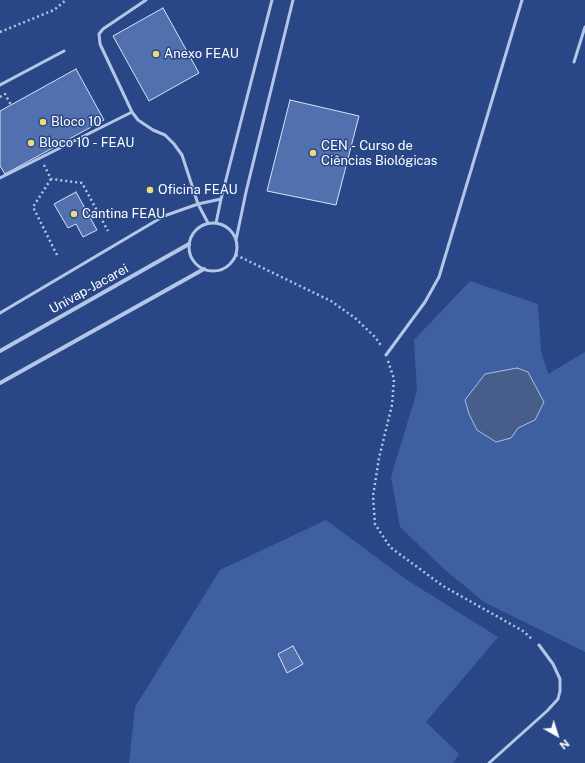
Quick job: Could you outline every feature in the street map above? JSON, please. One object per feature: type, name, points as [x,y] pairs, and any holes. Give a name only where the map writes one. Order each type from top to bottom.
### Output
[{"type":"street","name":"Univap-Jacarei","points":[[0,351],[189,244]]},
{"type":"street","points":[[0,383],[204,269]]},
{"type":"lane","points":[[146,0],[103,29],[99,34],[100,44],[132,112],[138,120],[164,135],[174,144],[182,155],[198,204],[208,223]]},
{"type":"lane","points":[[216,223],[272,0]]},
{"type":"lane","points":[[236,240],[229,228],[216,223],[208,223],[201,226],[191,237],[189,252],[197,265],[211,271],[226,267],[232,262],[236,255],[236,240],[246,192],[293,0]]},
{"type":"lane","points":[[386,355],[425,302],[439,277],[522,0]]},
{"type":"lane","points":[[574,62],[585,27]]},
{"type":"lane","points":[[0,85],[64,51]]},
{"type":"lane","points":[[0,178],[132,112]]},
{"type":"lane","points":[[0,312],[164,216],[198,204],[221,199]]},
{"type":"lane","points":[[489,763],[547,711],[558,699],[560,679],[553,664],[539,645]]},
{"type":"path","points":[[0,32],[54,10],[66,0]]},
{"type":"path","points":[[0,97],[5,94],[11,105]]},
{"type":"path","points":[[40,159],[51,179]]},
{"type":"path","points":[[51,179],[82,183],[108,231]]},
{"type":"path","points":[[51,179],[34,207],[58,257]]},
{"type":"path","points":[[236,255],[331,301],[355,318],[375,337],[386,355],[394,379],[392,405],[379,458],[373,496],[375,524],[390,547],[443,586],[523,631],[539,645]]},
{"type":"shaded area","points":[[470,281],[538,304],[541,351],[548,374],[585,352],[585,652],[484,602],[443,568],[400,527],[391,477],[417,391],[414,340]]},
{"type":"shaded area","points":[[517,368],[528,372],[544,402],[535,420],[518,428],[511,438],[496,442],[477,430],[469,414],[465,400],[485,374]]},
{"type":"shaded area","points":[[326,520],[407,580],[498,637],[426,722],[459,754],[453,763],[129,763],[135,707],[220,570]]},
{"type":"building","name":"Anexo FEAU","points":[[163,8],[199,73],[149,101],[113,36]]},
{"type":"building","name":"Bloco 10 - FEAU","points":[[76,69],[104,120],[5,174],[0,166],[0,111]]},
{"type":"building","name":"CEN - Curso de Ciências Biológicas","points":[[290,100],[359,116],[336,205],[267,191]]},
{"type":"building","name":"Cantina FEAU","points":[[76,192],[97,230],[83,237],[76,224],[68,228],[54,204]]},
{"type":"building","points":[[293,646],[303,664],[287,673],[278,654]]},
{"type":"place","name":"Anexo FEAU","points":[[156,54]]},
{"type":"place","name":"Bloco 10","points":[[43,122]]},
{"type":"place","name":"Bloco 10 - FEAU","points":[[31,143]]},
{"type":"place","name":"CEN - Curso de Ciências Biológicas","points":[[313,153]]},
{"type":"place","name":"Oficina FEAU","points":[[150,190]]},
{"type":"place","name":"Cantina FEAU","points":[[74,214]]}]
